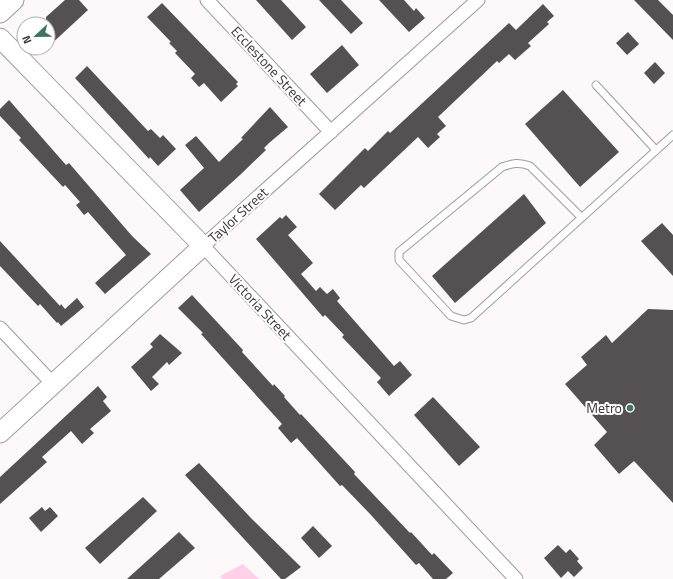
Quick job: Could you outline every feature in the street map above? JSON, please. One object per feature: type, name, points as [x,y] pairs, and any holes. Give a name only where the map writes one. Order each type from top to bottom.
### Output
[{"type":"street","points":[[0,13],[14,0]]},
{"type":"street","name":"Ecclestone Street","points":[[207,0],[331,132]]},
{"type":"street","name":"Taylor Street","points":[[0,433],[203,246],[331,132],[469,3]]},
{"type":"street","name":"Victoria Street","points":[[0,38],[203,246],[516,579]]},
{"type":"street","points":[[0,328],[53,384]]},
{"type":"lane","points":[[596,85],[656,150]]},
{"type":"lane","points":[[581,218],[530,166],[522,163],[513,163],[502,167],[399,252],[399,260],[451,316],[464,320],[471,318],[673,135]]},
{"type":"shaded area","points":[[243,564],[259,579],[222,579],[220,576]]},
{"type":"building","points":[[65,0],[79,0],[88,10],[56,40],[56,16],[47,16]]},
{"type":"building","points":[[256,0],[281,0],[306,27],[292,40]]},
{"type":"building","points":[[319,0],[341,0],[363,23],[351,34]]},
{"type":"building","points":[[379,0],[404,0],[414,11],[416,8],[425,18],[409,32]]},
{"type":"building","points":[[634,0],[658,0],[673,15],[673,40]]},
{"type":"building","points":[[162,3],[238,82],[236,84],[238,86],[221,102],[204,83],[199,87],[191,78],[195,74],[175,53],[177,51],[169,43],[171,42],[147,17]]},
{"type":"building","points":[[543,4],[554,16],[547,22],[549,24],[528,43],[531,46],[515,60],[509,54],[499,63],[497,61],[438,117],[446,126],[437,134],[440,137],[428,148],[418,137],[364,188],[361,185],[335,210],[319,194],[365,148],[368,151],[388,131],[390,133],[509,23],[516,30]]},
{"type":"building","points":[[628,32],[639,44],[627,55],[616,43]]},
{"type":"building","points":[[342,45],[359,65],[327,93],[310,74]]},
{"type":"building","points":[[655,62],[665,73],[654,84],[644,73]]},
{"type":"building","points":[[87,66],[148,131],[151,129],[160,138],[163,135],[176,149],[158,166],[150,157],[149,159],[75,78]]},
{"type":"building","points":[[563,90],[619,152],[580,187],[525,124]]},
{"type":"building","points":[[9,100],[66,165],[69,163],[132,236],[151,254],[105,294],[95,283],[126,255],[88,212],[84,215],[76,205],[80,202],[65,185],[63,187],[19,140],[21,138],[0,116],[0,109]]},
{"type":"building","points":[[270,107],[288,127],[264,148],[266,150],[240,175],[199,212],[180,190],[204,168],[185,145],[196,136],[219,162],[243,139],[241,138]]},
{"type":"building","points":[[524,194],[546,223],[455,303],[432,276]]},
{"type":"building","points":[[286,215],[297,227],[288,235],[313,263],[301,274],[316,291],[320,287],[327,294],[333,289],[340,298],[337,301],[394,366],[400,361],[412,375],[389,396],[377,382],[381,378],[342,337],[344,335],[325,315],[323,317],[256,239],[280,217],[282,219]]},
{"type":"building","points":[[662,223],[673,235],[673,276],[641,241]]},
{"type":"building","points":[[0,241],[60,306],[61,304],[65,309],[77,298],[84,307],[61,326],[58,322],[57,323],[40,304],[38,306],[0,266]]},
{"type":"building","points":[[192,295],[243,350],[242,352],[273,386],[274,384],[300,415],[301,414],[355,472],[354,474],[432,555],[434,553],[453,573],[446,579],[433,579],[419,563],[416,565],[371,515],[342,485],[340,486],[297,438],[291,443],[278,428],[282,424],[201,334],[203,333],[178,308]]},
{"type":"building","name":"Metro","points":[[648,309],[673,310],[673,503],[634,461],[619,474],[594,445],[607,432],[565,384],[587,365],[581,357],[606,335],[612,343]]},
{"type":"building","points":[[160,334],[182,353],[169,365],[167,362],[152,377],[159,384],[151,391],[131,367],[153,347],[150,344]]},
{"type":"building","points":[[98,386],[107,397],[103,401],[111,411],[90,429],[94,433],[82,444],[71,431],[42,457],[47,462],[0,504],[0,477]]},
{"type":"building","points":[[433,397],[480,447],[459,466],[414,415]]},
{"type":"building","points":[[199,463],[251,518],[301,567],[285,579],[281,579],[185,475]]},
{"type":"building","points":[[143,497],[157,511],[100,564],[85,548]]},
{"type":"building","points":[[42,507],[45,511],[50,507],[58,516],[41,532],[29,518]]},
{"type":"building","points":[[313,526],[332,546],[319,558],[301,538]]},
{"type":"building","points":[[179,532],[195,548],[159,579],[127,579]]},
{"type":"building","points":[[558,545],[566,553],[570,549],[579,559],[577,561],[583,568],[574,577],[568,571],[561,578],[544,558]]},
{"type":"place","name":"Metro","points":[[630,408]]}]
